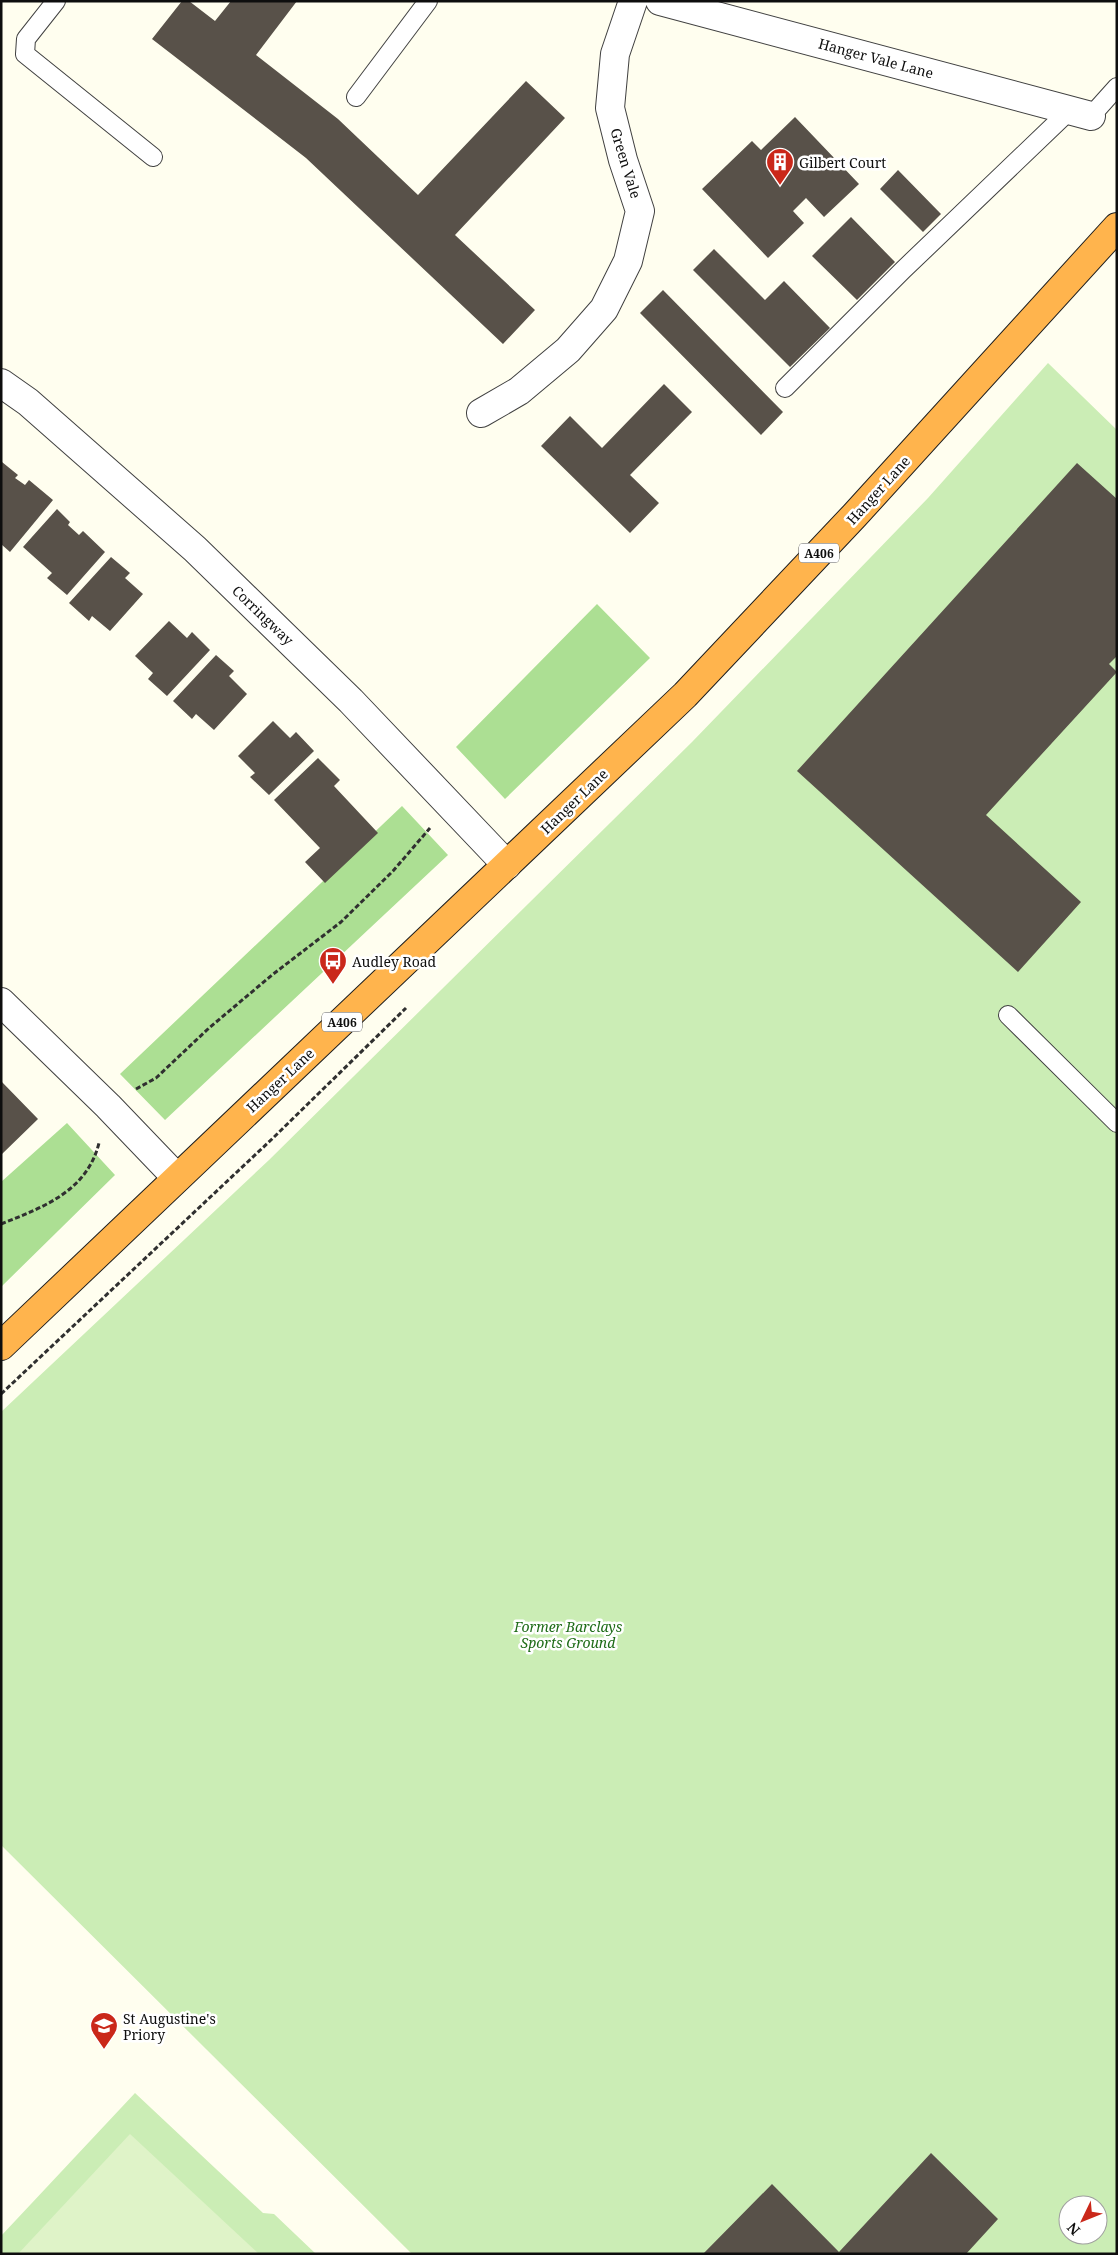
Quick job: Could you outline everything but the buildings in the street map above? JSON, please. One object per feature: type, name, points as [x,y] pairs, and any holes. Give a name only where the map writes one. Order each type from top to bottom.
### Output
[{"type":"highway","name":"Hanger Lane","points":[[1,1346],[691,688],[861,509],[1117,227]]},
{"type":"street","name":"Green Vale","points":[[481,413],[518,391],[568,350],[604,309],[628,261],[640,211],[623,160],[610,108],[616,54],[633,1]]},
{"type":"street","name":"Hanger Vale Lane","points":[[660,1],[1081,113]]},
{"type":"street","name":"Corringway","points":[[1,383],[28,402],[194,549],[351,701],[507,865]]},
{"type":"street","points":[[1,1002],[108,1106],[177,1178]]},
{"type":"lane","points":[[56,1],[26,39],[26,54],[153,157]]},
{"type":"lane","points":[[356,97],[428,1]]},
{"type":"lane","points":[[785,388],[903,270],[1081,113],[1117,87]]},
{"type":"lane","points":[[1008,1015],[1117,1123]]},
{"type":"path","points":[[1,1224],[35,1210],[74,1187],[94,1159],[108,1106],[156,1078],[209,1028],[265,981],[341,922],[393,872],[421,837],[451,807]]},
{"type":"green space","name":"Former Barclays Sports Ground","points":[[1048,363],[1117,430],[1117,2254],[412,2254],[1,1845],[1,1412],[269,1160],[692,742],[928,498]]},
{"type":"green space","points":[[597,604],[650,658],[505,799],[456,747]]},
{"type":"green space","points":[[402,806],[448,855],[165,1120],[120,1074]]},
{"type":"green space","points":[[67,1123],[115,1175],[1,1287],[1,1182]]},
{"type":"green space","points":[[135,2093],[263,2213],[274,2214],[316,2254],[1,2254],[1,2236]]},
{"type":"green space","points":[[130,2134],[259,2254],[18,2254]]},
{"type":"place","name":"Gilbert Court","points":[[780,186]]},
{"type":"place","name":"Audley Road","points":[[333,985]]},
{"type":"place","name":"St Augustine's Priory","points":[[104,2050]]}]
